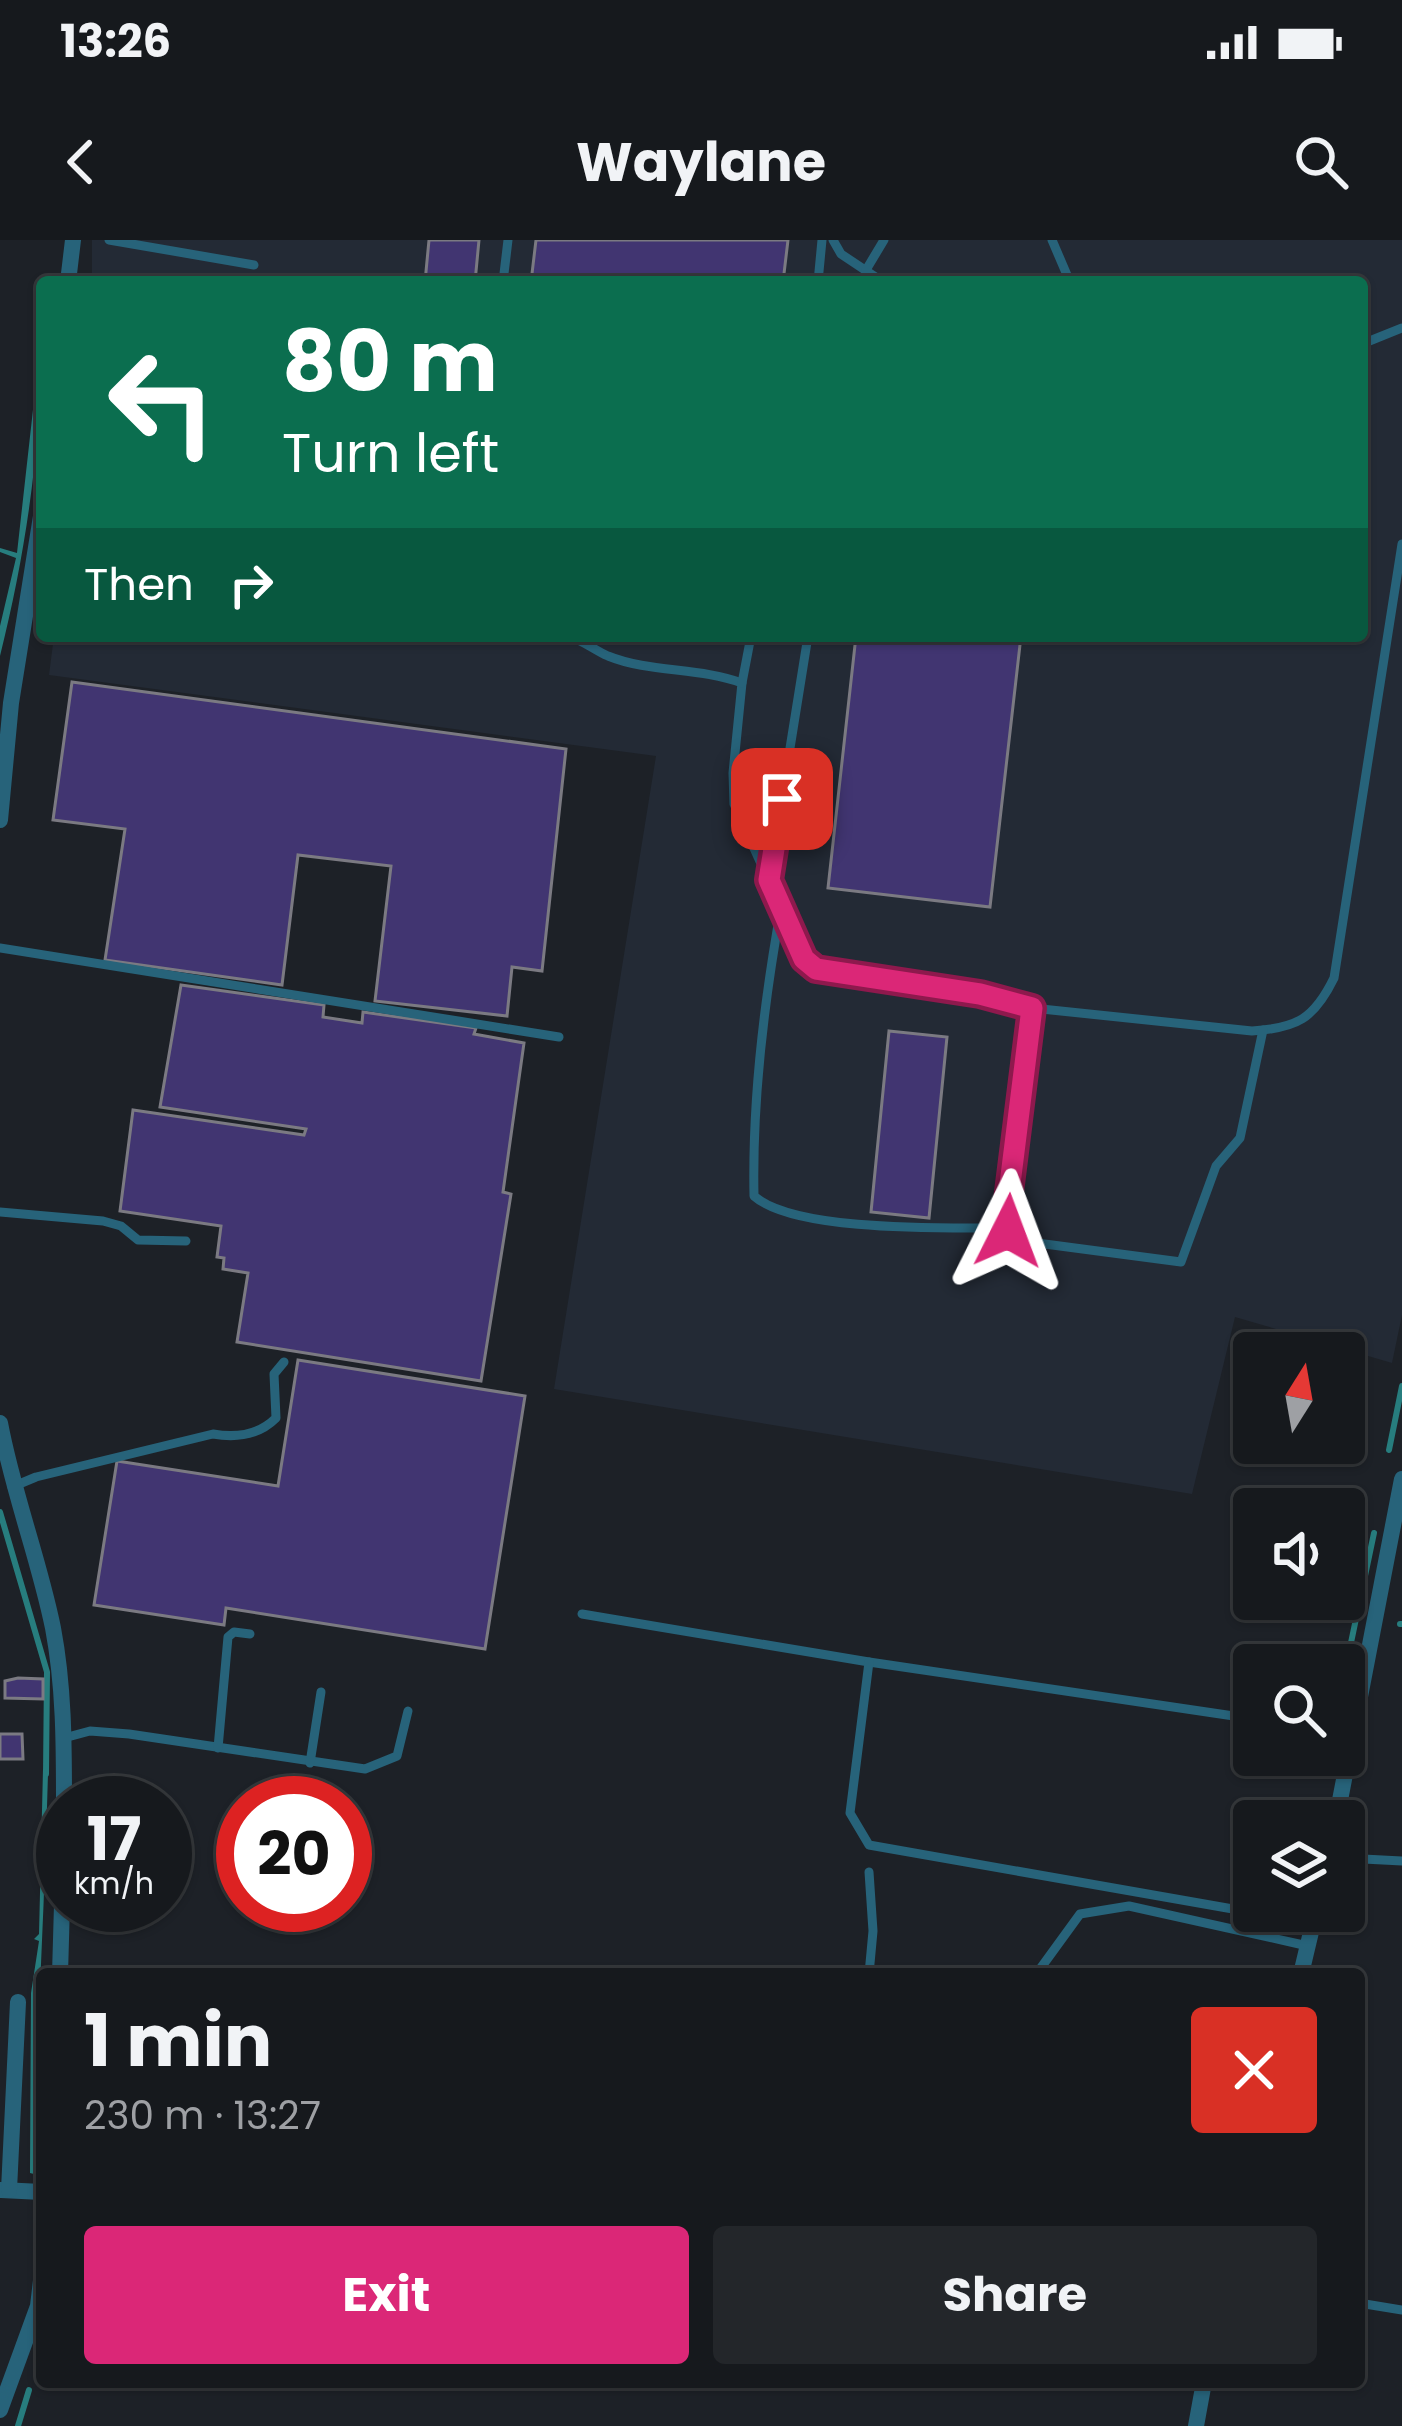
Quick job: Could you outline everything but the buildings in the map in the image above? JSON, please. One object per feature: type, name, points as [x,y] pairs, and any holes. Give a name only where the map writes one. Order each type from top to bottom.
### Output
[{"type":"street","points":[[69,276],[73,240]]},
{"type":"street","points":[[0,820],[11,703],[36,570]]},
{"type":"street","points":[[0,1423],[12,1486],[53,1628],[64,1776]]},
{"type":"street","points":[[1365,1656],[1402,1479]]},
{"type":"street","points":[[59,1968],[61,1932]]},
{"type":"street","points":[[1302,1968],[1311,1932]]},
{"type":"street","points":[[18,2002],[4,2190],[36,2192]]},
{"type":"street","points":[[0,2410],[36,2311]]},
{"type":"street","points":[[1196,2426],[1203,2388]]},
{"type":"lane","points":[[109,240],[254,265]]},
{"type":"lane","points":[[503,276],[508,240]]},
{"type":"lane","points":[[819,276],[822,240]]},
{"type":"lane","points":[[833,240],[865,276],[884,240]]},
{"type":"lane","points":[[1052,240],[1067,276]]},
{"type":"lane","points":[[1368,342],[1402,328]]},
{"type":"lane","points":[[750,642],[733,773],[734,804],[804,959],[816,969],[980,994],[1032,1008],[1279,1030],[1304,1019],[1321,1004],[1334,978],[1402,544]]},
{"type":"lane","points":[[583,642],[607,656],[715,673],[742,682]]},
{"type":"lane","points":[[769,880],[807,642]]},
{"type":"lane","points":[[781,908],[770,966],[754,1196],[767,1208],[803,1216],[925,1228],[993,1228],[1006,1216]]},
{"type":"lane","points":[[0,948],[559,1036]]},
{"type":"lane","points":[[1032,1008],[1008,1231],[1022,1240],[1181,1262],[1216,1166],[1240,1138],[1263,1030]]},
{"type":"lane","points":[[0,1213],[115,1223],[138,1240],[186,1241]]},
{"type":"lane","points":[[12,1486],[213,1434],[234,1438],[268,1426],[276,1418],[274,1374],[284,1361]]},
{"type":"lane","points":[[582,1614],[1233,1716]]},
{"type":"lane","points":[[218,1748],[228,1636],[250,1634]]},
{"type":"lane","points":[[868,1662],[850,1813],[869,1845],[1233,1909]]},
{"type":"lane","points":[[310,1762],[321,1692]]},
{"type":"lane","points":[[64,1738],[89,1731],[365,1769],[397,1756],[408,1711]]},
{"type":"lane","points":[[1365,1859],[1402,1861]]},
{"type":"lane","points":[[869,1872],[873,1931],[870,1968]]},
{"type":"lane","points":[[1041,1968],[1080,1914],[1129,1906],[1308,1946]]},
{"type":"lane","points":[[1365,2304],[1402,2310]]},
{"type":"shaded area","points":[[92,240],[1402,240],[1402,1315],[1392,1363],[1365,1355],[1365,1332],[1286,1332],[1235,1317],[1192,1494],[554,1389],[656,756],[49,675],[53,642],[1368,642],[1368,276],[92,276]]},
{"type":"water","points":[[36,383],[31,493],[0,656],[0,626],[16,558],[0,548],[17,553]]},
{"type":"water","points":[[42,1932],[41,1968],[36,1968],[34,2174],[30,2173],[31,1993],[39,1941],[34,1939]]},
{"type":"waterway","points":[[1389,1450],[1402,1386]]},
{"type":"waterway","points":[[0,1512],[47,1672],[46,1774]]},
{"type":"waterway","points":[[1351,1644],[1374,1533]]},
{"type":"waterway","points":[[18,2426],[29,2390]]},
{"type":"route","points":[[782,799],[769,880],[804,959],[816,969],[980,994],[1032,1008],[1008,1231]]}]
